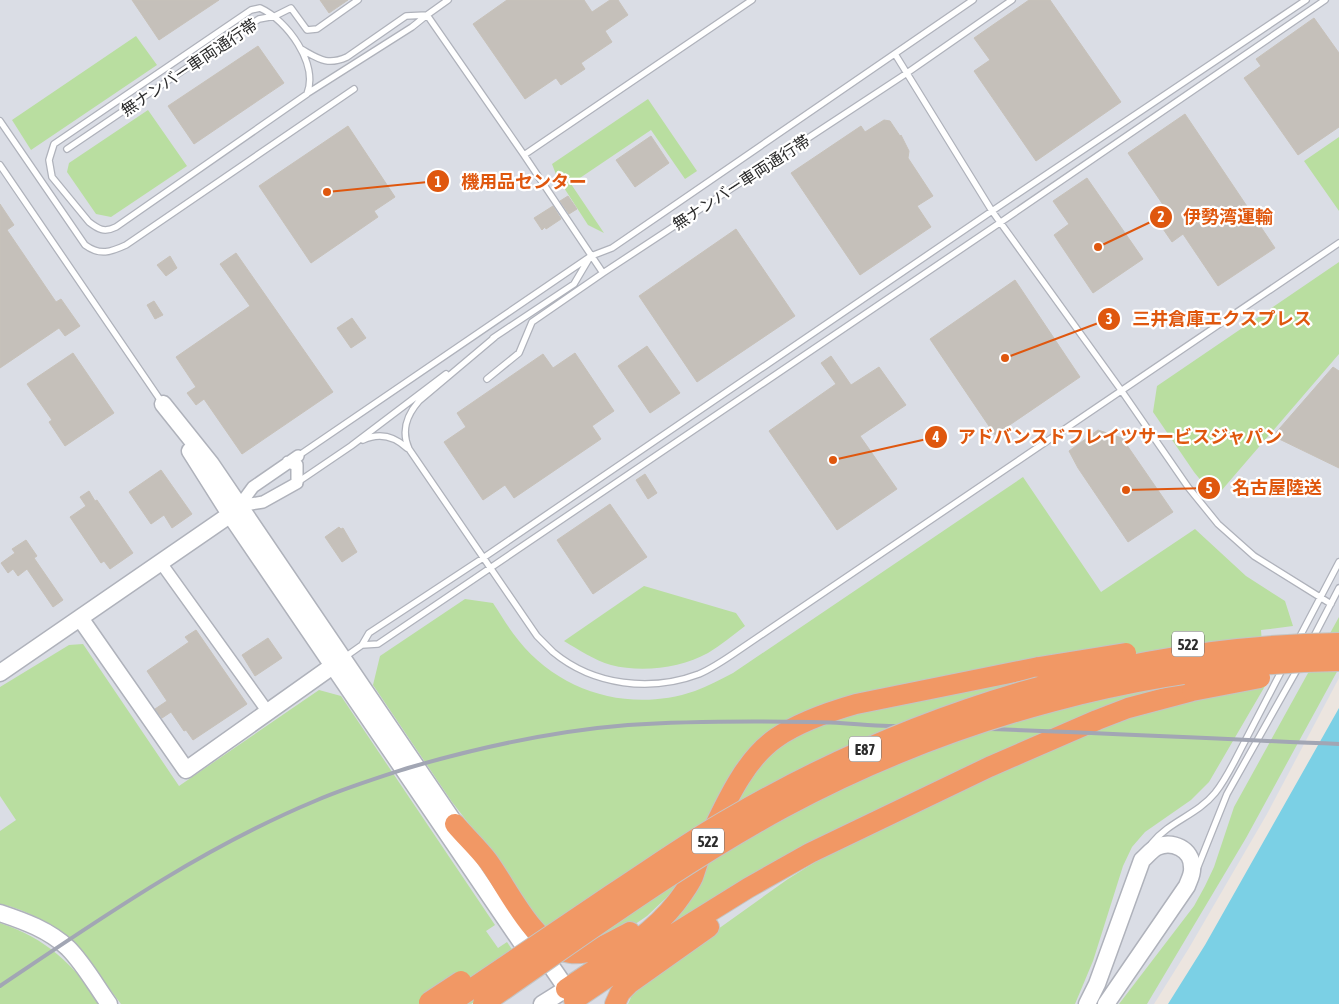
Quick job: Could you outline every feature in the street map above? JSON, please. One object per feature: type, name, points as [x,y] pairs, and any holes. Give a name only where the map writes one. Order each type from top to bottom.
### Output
[{"type":"highway","name":"522","points":[[455,824],[486,859],[534,928],[548,943],[557,949],[570,953],[585,952],[598,948],[636,929],[669,902],[684,883],[699,858],[746,769],[760,752],[791,728],[856,704],[1030,669],[1165,647],[1339,632]]},
{"type":"highway","name":"E87","points":[[449,1004],[673,853],[730,818],[810,775],[896,735],[1003,696],[1103,671],[1187,656],[1252,648],[1339,643]]},
{"type":"highway","name":"E87","points":[[483,1004],[710,850],[833,783],[899,754],[993,719],[1074,696],[1115,687],[1153,679],[1221,669],[1339,661]]},
{"type":"highway","name":"522","points":[[568,999],[748,888],[810,853],[989,766],[1128,708],[1157,699],[1263,677],[1339,671]]},
{"type":"highway","name":"522","points":[[615,1004],[620,994],[630,983],[743,902],[797,867],[875,821]]},
{"type":"highway","name":"522","points":[[426,1004],[611,886],[673,853]]},
{"type":"highway","name":"522","points":[[568,999],[661,920],[683,894],[692,879],[699,858]]},
{"type":"street","points":[[163,404],[201,470],[235,510],[568,999]]},
{"type":"street","points":[[0,673],[235,510],[253,486],[293,459],[297,465],[297,483],[263,502],[235,510]]},
{"type":"street","points":[[161,563],[268,712]]},
{"type":"street","points":[[80,618],[186,770],[338,663]]},
{"type":"street","points":[[338,663],[455,824],[568,999]]},
{"type":"street","points":[[1087,1004],[1097,984],[1142,860],[1153,849],[1160,846],[1171,844],[1184,849],[1193,865],[1187,886],[1106,1004]]},
{"type":"street","points":[[0,913],[26,922],[48,933],[68,948],[109,1004]]},
{"type":"street","name":"522","points":[[542,1004],[568,999]]},
{"type":"lane","name":"無ナンバー車両通行帯","points":[[68,149],[260,19],[275,16],[291,8],[306,30],[317,28],[358,0]]},
{"type":"lane","points":[[307,94],[310,87],[311,74],[301,49],[275,16],[260,8],[250,10],[54,144],[49,160],[52,177],[89,222],[102,231],[110,230],[307,94],[412,27],[448,0]]},
{"type":"lane","points":[[524,155],[752,0]]},
{"type":"lane","points":[[293,459],[591,256],[612,248],[972,0]]},
{"type":"lane","name":"無ナンバー車両通行帯","points":[[487,379],[519,353],[532,322],[603,273],[907,73],[1012,0]]},
{"type":"lane","points":[[338,663],[362,645],[369,633],[483,558],[992,211],[1306,0]]},
{"type":"lane","points":[[362,645],[378,644],[1325,0]]},
{"type":"lane","points":[[301,49],[322,60],[337,62],[347,58],[406,16],[427,15]]},
{"type":"lane","points":[[427,15],[603,273]]},
{"type":"lane","points":[[895,54],[992,211],[1188,486],[1218,524],[1254,556],[1331,604]]},
{"type":"lane","points":[[0,121],[85,246],[99,253],[105,253],[113,252],[126,245],[354,89]]},
{"type":"lane","points":[[0,165],[163,404]]},
{"type":"lane","points":[[495,337],[419,401],[410,411],[405,427],[406,442],[409,449],[537,636],[554,652],[576,667],[600,678],[621,683],[647,684],[681,680],[701,673],[732,654],[1339,243]]},
{"type":"lane","points":[[297,483],[351,446],[495,337],[574,284],[591,256]]},
{"type":"lane","points":[[351,446],[370,437],[386,436],[393,437],[409,449]]},
{"type":"lane","points":[[1293,650],[1339,562]]},
{"type":"lane","points":[[1307,650],[1339,588]]},
{"type":"lane","points":[[1142,860],[1153,842],[1166,829],[1200,807],[1214,794],[1230,770],[1288,658]]},
{"type":"lane","points":[[1187,886],[1199,866],[1227,794],[1303,658]]},
{"type":"shaded area","points":[[0,0],[1339,0],[1339,678],[1267,814],[1154,1004],[0,1004]]},
{"type":"green space","points":[[136,36],[157,65],[31,150],[12,120]]},
{"type":"green space","points":[[648,99],[697,171],[685,179],[651,130],[571,184],[604,233],[588,225],[557,177],[552,164]]},
{"type":"green space","points":[[148,110],[187,166],[111,217],[96,214],[67,172],[69,163]]},
{"type":"green space","points":[[1339,137],[1339,211],[1304,161]]},
{"type":"green space","points":[[1339,262],[1339,354],[1215,498],[1194,472],[1153,412],[1157,386]]},
{"type":"green space","points":[[1023,477],[1101,592],[1195,529],[1246,576],[1285,601],[1293,626],[1261,630],[1265,686],[1209,782],[1191,800],[1145,832],[1132,847],[1123,866],[1093,961],[1075,1004],[628,1004],[633,993],[641,984],[788,879],[841,846],[872,813],[817,841],[678,926],[669,917],[679,881],[668,896],[647,916],[628,929],[598,942],[547,934],[512,879],[452,802],[373,685],[380,656],[465,599],[493,603],[508,627],[536,659],[555,674],[576,685],[599,694],[622,699],[646,700],[671,697],[695,691],[733,673]]},
{"type":"green space","points":[[644,586],[736,613],[745,626],[708,653],[686,662],[661,668],[635,669],[611,665],[593,658],[564,641]]},
{"type":"green space","points":[[1339,617],[1339,668],[1246,838],[1147,1004],[1119,1004],[1194,906],[1214,867],[1234,807]]},
{"type":"green space","points":[[83,644],[179,786],[319,690],[341,696],[495,925],[486,931],[498,948],[507,942],[525,969],[471,1004],[121,1004],[84,956],[55,929],[39,918],[0,904],[0,831],[16,820],[0,796],[0,687],[69,645]]},
{"type":"green space","points":[[0,923],[31,936],[58,954],[80,977],[101,1004],[0,1004]]},
{"type":"water","points":[[1339,708],[1339,1004],[1168,1004],[1205,945]]},
{"type":"building","points":[[132,0],[219,0],[159,40]]},
{"type":"building","points":[[320,0],[348,0],[329,13]]},
{"type":"building","points":[[507,0],[584,0],[592,12],[610,0],[618,0],[628,15],[605,31],[612,42],[581,63],[585,69],[561,85],[556,78],[525,99],[473,24]]},
{"type":"building","points":[[1029,0],[1050,0],[1121,102],[1036,161],[974,71],[990,60],[974,38]]},
{"type":"building","points":[[1314,18],[1339,53],[1339,127],[1298,155],[1244,78],[1261,66],[1256,59]]},
{"type":"building","points":[[258,46],[284,83],[194,144],[168,106]]},
{"type":"building","points":[[1185,114],[1275,248],[1218,286],[1183,234],[1172,242],[1159,223],[1170,215],[1128,153]]},
{"type":"building","points":[[884,120],[890,121],[901,135],[909,151],[908,158],[933,196],[917,206],[931,227],[860,275],[791,173],[861,126],[865,132]]},
{"type":"building","points":[[348,126],[395,197],[374,211],[378,217],[311,263],[259,186]]},
{"type":"building","points":[[651,136],[669,163],[635,187],[616,160]]},
{"type":"building","points":[[1087,178],[1143,259],[1093,293],[1054,235],[1069,224],[1053,201]]},
{"type":"building","points":[[568,196],[577,209],[569,214],[560,201]]},
{"type":"building","points":[[0,204],[14,225],[7,230],[56,302],[61,299],[80,326],[65,336],[59,328],[0,368]]},
{"type":"building","points":[[553,206],[561,219],[542,230],[534,218]]},
{"type":"building","points":[[736,229],[795,316],[697,382],[639,296]]},
{"type":"building","points":[[236,253],[333,392],[242,454],[204,399],[196,405],[187,393],[196,387],[176,357],[250,306],[220,264]]},
{"type":"building","points":[[170,256],[177,268],[166,276],[157,265]]},
{"type":"building","points":[[1015,280],[1080,377],[995,435],[930,339]]},
{"type":"building","points":[[154,301],[163,315],[155,319],[147,305]]},
{"type":"building","points":[[352,318],[366,338],[351,348],[337,328]]},
{"type":"building","points":[[647,346],[680,393],[650,413],[618,366]]},
{"type":"building","points":[[73,353],[114,413],[65,446],[49,422],[52,420],[27,384]]},
{"type":"building","points":[[575,353],[614,411],[592,426],[601,439],[514,498],[505,485],[483,500],[444,442],[466,427],[457,413],[543,354],[553,368]]},
{"type":"building","points":[[831,356],[851,385],[879,367],[906,405],[860,436],[897,489],[837,530],[769,431],[836,384],[821,363]]},
{"type":"building","points":[[1333,367],[1339,371],[1339,468],[1273,436]]},
{"type":"building","points":[[1098,430],[1122,438],[1173,512],[1128,542],[1078,468],[1069,451]]},
{"type":"building","points":[[161,470],[192,514],[172,528],[164,515],[151,524],[129,492]]},
{"type":"building","points":[[645,474],[657,493],[648,499],[636,480]]},
{"type":"building","points":[[89,491],[133,553],[110,569],[104,561],[101,563],[70,517],[86,506],[80,497]]},
{"type":"building","points":[[610,504],[647,557],[593,594],[557,540]]},
{"type":"building","points":[[339,527],[343,528],[357,552],[342,562],[325,537]]},
{"type":"building","points":[[26,540],[37,556],[34,558],[63,600],[53,607],[27,569],[18,576],[13,569],[8,573],[1,563],[15,553],[12,549]]},
{"type":"building","points":[[196,630],[247,704],[193,740],[186,730],[184,731],[171,712],[162,718],[155,709],[167,701],[147,671],[189,642],[185,637]]},
{"type":"building","points":[[268,638],[282,658],[255,676],[242,655]]},
{"type":"railway","points":[[0,986],[114,910],[192,862],[273,820],[361,783],[408,768],[462,753],[544,736],[628,725],[720,722],[821,722],[1339,744]]},
{"type":"place","name":"機用品センター","points":[[327,192]]},
{"type":"place","name":"伊勢湾運輸","points":[[1098,247]]},
{"type":"place","name":"三井倉庫エクスプレス","points":[[1005,358]]},
{"type":"place","name":"アドバンスドフレイツサービスジャパン","points":[[833,460]]},
{"type":"place","name":"名古屋陸送","points":[[1126,490]]}]
